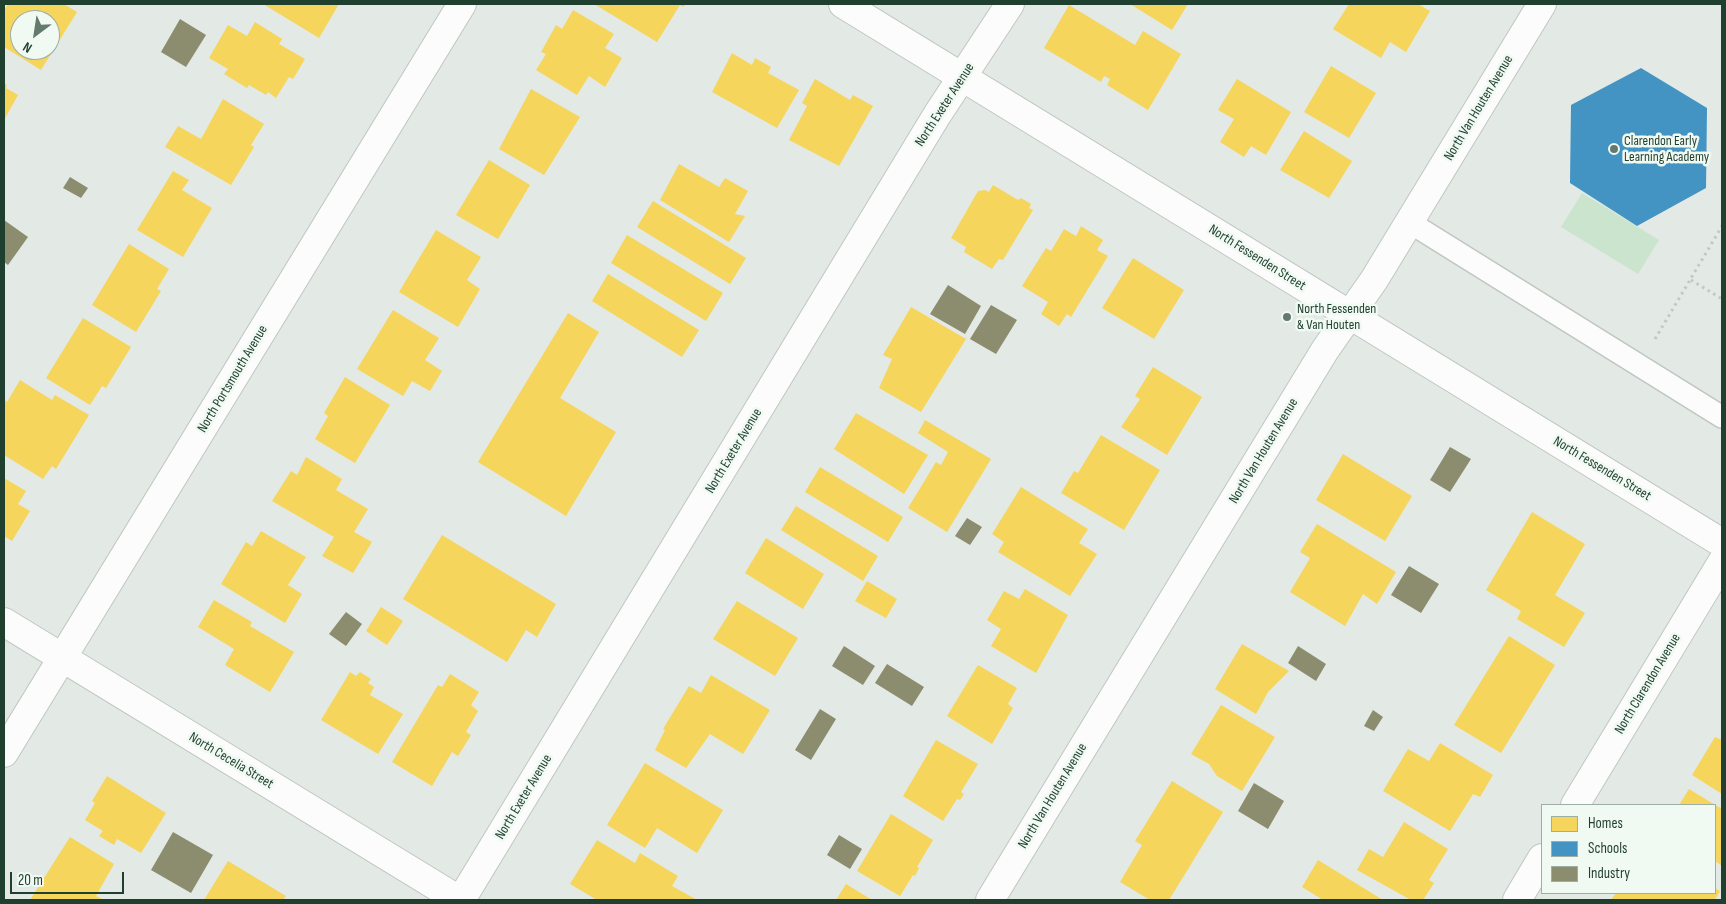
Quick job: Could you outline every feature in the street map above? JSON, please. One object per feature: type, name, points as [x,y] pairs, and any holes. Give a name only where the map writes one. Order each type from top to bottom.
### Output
[{"type":"street","name":"North Portsmouth Avenue","points":[[4,754],[462,4]]},
{"type":"street","name":"North Fessenden Street","points":[[843,4],[1722,542]]},
{"type":"street","name":"North Exeter Avenue","points":[[460,900],[927,132],[1010,4]]},
{"type":"street","name":"North Van Houten Avenue","points":[[990,900],[1320,359],[1374,280],[1542,4]]},
{"type":"street","name":"North Clarendon Avenue","points":[[1576,804],[1722,562]]},
{"type":"street","name":"North Cecelia Street","points":[[4,622],[460,900]]},
{"type":"street","points":[[1517,900],[1541,860]]},
{"type":"lane","points":[[1409,222],[1722,417]]},
{"type":"path","points":[[1671,312],[1722,226],[1722,221]]},
{"type":"path","points":[[1691,280],[1722,299]]},
{"type":"green space","points":[[1582,193],[1659,240],[1638,274],[1561,227]]},
{"type":"building: Homes","points":[[8,4],[64,4],[77,12],[60,39],[60,10],[10,10],[10,51],[4,47],[4,11]]},
{"type":"building: Homes","points":[[263,4],[339,4],[319,38]]},
{"type":"building: Homes","points":[[594,4],[686,4],[683,7],[680,5],[657,42]]},
{"type":"building: Homes","points":[[1130,4],[1188,4],[1172,30]]},
{"type":"building: Homes","points":[[1349,4],[1418,4],[1430,11],[1406,52],[1390,42],[1381,58],[1333,29]]},
{"type":"building: Homes","points":[[1069,5],[1135,45],[1143,31],[1181,54],[1148,110],[1107,85],[1110,79],[1104,76],[1101,82],[1044,48]]},
{"type":"building: Homes","points":[[573,10],[614,34],[605,48],[622,58],[605,87],[589,76],[577,95],[536,70],[546,54],[541,52],[556,25],[562,29]]},
{"type":"building: Homes","points":[[255,22],[282,39],[279,44],[305,59],[293,79],[289,77],[276,98],[268,92],[266,95],[249,85],[247,88],[224,74],[228,69],[209,58],[228,25],[247,36]]},
{"type":"building: Homes","points":[[732,53],[752,65],[755,58],[771,67],[768,73],[799,90],[777,128],[712,92]]},
{"type":"building: Homes","points":[[25,60],[47,60],[41,70]]},
{"type":"building: Homes","points":[[1331,66],[1376,93],[1349,138],[1304,112]]},
{"type":"building: Homes","points":[[815,79],[850,100],[853,95],[873,106],[839,166],[789,140],[807,106],[802,103]]},
{"type":"building: Homes","points":[[1237,79],[1291,112],[1266,155],[1251,146],[1244,157],[1220,142],[1234,119],[1218,110]]},
{"type":"building: Homes","points":[[4,83],[7,85],[6,88],[18,95],[4,120]]},
{"type":"building: Homes","points":[[531,89],[580,117],[544,175],[499,149]]},
{"type":"building: Homes","points":[[223,99],[264,124],[251,145],[254,147],[231,185],[165,147],[178,126],[201,139]]},
{"type":"building: Homes","points":[[1304,131],[1352,161],[1329,198],[1280,170]]},
{"type":"building: Homes","points":[[489,160],[530,185],[498,239],[456,215]]},
{"type":"building: Homes","points":[[679,164],[719,187],[725,178],[748,191],[735,214],[745,216],[729,242],[660,200]]},
{"type":"building: Homes","points":[[173,171],[189,180],[182,190],[212,208],[183,257],[137,230]]},
{"type":"building: Homes","points":[[993,185],[1018,200],[1021,198],[1031,204],[1029,208],[1033,210],[1003,260],[999,259],[992,269],[964,252],[966,247],[951,238],[978,191],[985,190],[989,192]]},
{"type":"building: Homes","points":[[653,201],[746,258],[730,284],[637,227]]},
{"type":"building: Homes","points":[[1081,226],[1103,240],[1097,250],[1108,256],[1071,317],[1067,314],[1059,326],[1041,314],[1048,302],[1022,286],[1046,248],[1051,251],[1064,229],[1076,236]]},
{"type":"building: Homes","points":[[436,230],[481,257],[467,280],[480,289],[458,327],[399,292]]},
{"type":"building: Homes","points":[[627,235],[723,293],[706,321],[611,263]]},
{"type":"building: Homes","points":[[129,244],[169,269],[157,289],[161,291],[136,332],[92,305]]},
{"type":"building: Homes","points":[[1133,258],[1184,290],[1154,339],[1102,308]]},
{"type":"building: Homes","points":[[608,274],[699,330],[682,357],[592,301]]},
{"type":"building: Homes","points":[[911,307],[966,339],[921,412],[879,388],[892,359],[883,355]]},
{"type":"building: Homes","points":[[393,310],[439,338],[425,360],[442,371],[430,391],[412,381],[403,396],[357,369]]},
{"type":"building: Homes","points":[[568,313],[599,332],[560,398],[616,432],[566,516],[478,462]]},
{"type":"building: Homes","points":[[83,318],[131,347],[106,388],[102,386],[90,405],[46,378]]},
{"type":"building: Homes","points":[[1153,367],[1202,397],[1167,455],[1121,427],[1140,399],[1135,396]]},
{"type":"building: Homes","points":[[345,377],[390,405],[355,463],[315,439],[328,416],[324,413]]},
{"type":"building: Homes","points":[[20,380],[52,400],[55,395],[89,415],[56,469],[52,466],[43,479],[4,455],[4,399],[7,402]]},
{"type":"building: Homes","points":[[856,413],[928,455],[904,494],[834,449]]},
{"type":"building: Homes","points":[[925,420],[991,459],[947,532],[908,508],[936,462],[941,465],[948,452],[918,433]]},
{"type":"building: Homes","points":[[1101,435],[1160,470],[1124,530],[1061,493],[1074,471],[1078,473]]},
{"type":"building: Homes","points":[[1343,454],[1412,496],[1385,541],[1316,500]]},
{"type":"building: Homes","points":[[306,457],[342,479],[336,490],[368,509],[354,532],[372,542],[353,573],[322,556],[334,537],[272,501],[291,471],[297,475]]},
{"type":"building: Homes","points":[[820,467],[903,517],[888,542],[805,492]]},
{"type":"building: Homes","points":[[4,478],[26,491],[18,504],[30,511],[12,541],[4,536]]},
{"type":"building: Homes","points":[[1021,487],[1088,529],[1079,543],[1097,554],[1070,596],[998,552],[1004,542],[992,534]]},
{"type":"building: Homes","points":[[796,506],[878,556],[863,581],[781,530]]},
{"type":"building: Homes","points":[[1532,512],[1585,544],[1555,595],[1585,613],[1564,647],[1517,619],[1521,611],[1486,590]]},
{"type":"building: Homes","points":[[1317,524],[1396,572],[1377,604],[1363,594],[1345,626],[1290,592],[1310,558],[1300,552]]},
{"type":"building: Homes","points":[[261,531],[306,557],[288,585],[302,594],[285,623],[221,584],[246,542],[252,546]]},
{"type":"building: Homes","points":[[442,535],[556,604],[537,637],[526,630],[507,662],[403,599]]},
{"type":"building: Homes","points":[[766,538],[824,574],[803,609],[745,573]]},
{"type":"building: Homes","points":[[867,581],[897,599],[886,618],[855,601]]},
{"type":"building: Homes","points":[[1025,589],[1068,615],[1036,673],[991,646],[1001,629],[987,620],[1004,591],[1019,599]]},
{"type":"building: Homes","points":[[214,600],[252,622],[250,626],[294,652],[270,692],[225,665],[234,649],[198,627]]},
{"type":"building: Homes","points":[[737,601],[798,638],[775,676],[713,639]]},
{"type":"building: Homes","points":[[381,607],[403,621],[387,645],[366,631]]},
{"type":"building: Homes","points":[[1509,636],[1555,665],[1501,753],[1454,725]]},
{"type":"building: Homes","points":[[1242,644],[1289,671],[1268,692],[1256,714],[1215,689]]},
{"type":"building: Homes","points":[[978,665],[1017,688],[1008,704],[1013,708],[992,744],[947,716]]},
{"type":"building: Homes","points":[[350,672],[356,676],[360,672],[371,679],[368,683],[374,687],[370,695],[403,714],[378,754],[321,720]]},
{"type":"building: Homes","points":[[450,674],[479,692],[471,705],[478,711],[466,732],[471,735],[458,756],[452,752],[432,786],[392,762],[438,685],[442,687]]},
{"type":"building: Homes","points":[[711,675],[770,710],[743,754],[710,734],[686,768],[655,750],[665,730],[663,729],[689,686],[701,693]]},
{"type":"building: Homes","points":[[1221,705],[1275,737],[1242,791],[1217,776],[1209,764],[1191,754]]},
{"type":"building: Homes","points":[[1715,737],[1722,740],[1722,794],[1692,775]]},
{"type":"building: Homes","points":[[936,740],[978,764],[961,792],[964,794],[960,800],[957,799],[943,821],[903,796]]},
{"type":"building: Homes","points":[[1440,743],[1493,775],[1480,797],[1473,794],[1450,831],[1383,791],[1408,749],[1429,761]]},
{"type":"building: Homes","points":[[645,763],[723,810],[697,853],[657,828],[645,848],[607,825]]},
{"type":"building: Homes","points":[[107,776],[166,813],[141,853],[117,839],[114,845],[99,836],[103,831],[85,820],[95,803],[92,801]]},
{"type":"building: Homes","points":[[1172,781],[1223,812],[1169,900],[1150,900],[1120,882],[1142,845],[1135,841]]},
{"type":"building: Homes","points":[[1689,789],[1714,804],[1680,804]]},
{"type":"building: Homes","points":[[1716,805],[1722,809],[1722,866],[1716,862]]},
{"type":"building: Homes","points":[[891,814],[933,840],[917,867],[919,868],[915,876],[913,875],[900,896],[857,871]]},
{"type":"building: Homes","points":[[1404,822],[1448,849],[1429,880],[1434,883],[1423,900],[1411,900],[1357,870],[1369,849],[1383,857]]},
{"type":"building: Homes","points":[[70,837],[114,864],[96,896],[104,900],[30,900]]},
{"type":"building: Homes","points":[[597,840],[635,863],[640,853],[678,876],[672,886],[697,900],[597,900],[570,884]]},
{"type":"building: Homes","points":[[1318,860],[1383,900],[1323,900],[1302,887]]},
{"type":"building: Homes","points":[[228,861],[286,896],[283,900],[204,900]]},
{"type":"building: Homes","points":[[846,884],[872,900],[836,900]]},
{"type":"building: Homes","points":[[1716,889],[1720,891],[1715,900],[1611,900],[1615,894],[1716,894]]},
{"type":"building: Schools","points":[[1641,68],[1707,108],[1706,188],[1637,226],[1570,183],[1571,105]]},
{"type":"building: Industry","points":[[180,19],[206,35],[186,67],[161,52]]},
{"type":"building: Industry","points":[[70,177],[88,188],[81,198],[63,188]]},
{"type":"building: Industry","points":[[4,220],[28,237],[8,265],[4,262]]},
{"type":"building: Industry","points":[[948,285],[981,306],[965,334],[930,314]]},
{"type":"building: Industry","points":[[991,305],[1017,320],[996,354],[970,339]]},
{"type":"building: Industry","points":[[1450,447],[1471,459],[1450,492],[1430,480]]},
{"type":"building: Industry","points":[[967,518],[982,527],[970,545],[955,536]]},
{"type":"building: Industry","points":[[1409,566],[1439,584],[1421,613],[1391,595]]},
{"type":"building: Industry","points":[[346,612],[362,624],[346,646],[329,634]]},
{"type":"building: Industry","points":[[844,646],[875,666],[863,685],[832,666]]},
{"type":"building: Industry","points":[[1298,646],[1326,664],[1316,681],[1288,663]]},
{"type":"building: Industry","points":[[887,664],[924,687],[912,706],[875,683]]},
{"type":"building: Industry","points":[[820,709],[836,719],[811,760],[795,750]]},
{"type":"building: Industry","points":[[1373,710],[1383,717],[1374,731],[1364,726]]},
{"type":"building: Industry","points":[[1254,783],[1284,801],[1268,829],[1238,811]]},
{"type":"building: Industry","points":[[173,832],[213,855],[191,893],[151,870]]},
{"type":"building: Industry","points":[[839,835],[862,849],[850,869],[827,855]]},
{"type":"place","name":"Clarendon Early Learning Academy","points":[[1614,149]]},
{"type":"place","name":"North Fessenden & Van Houten","points":[[1287,317]]}]
